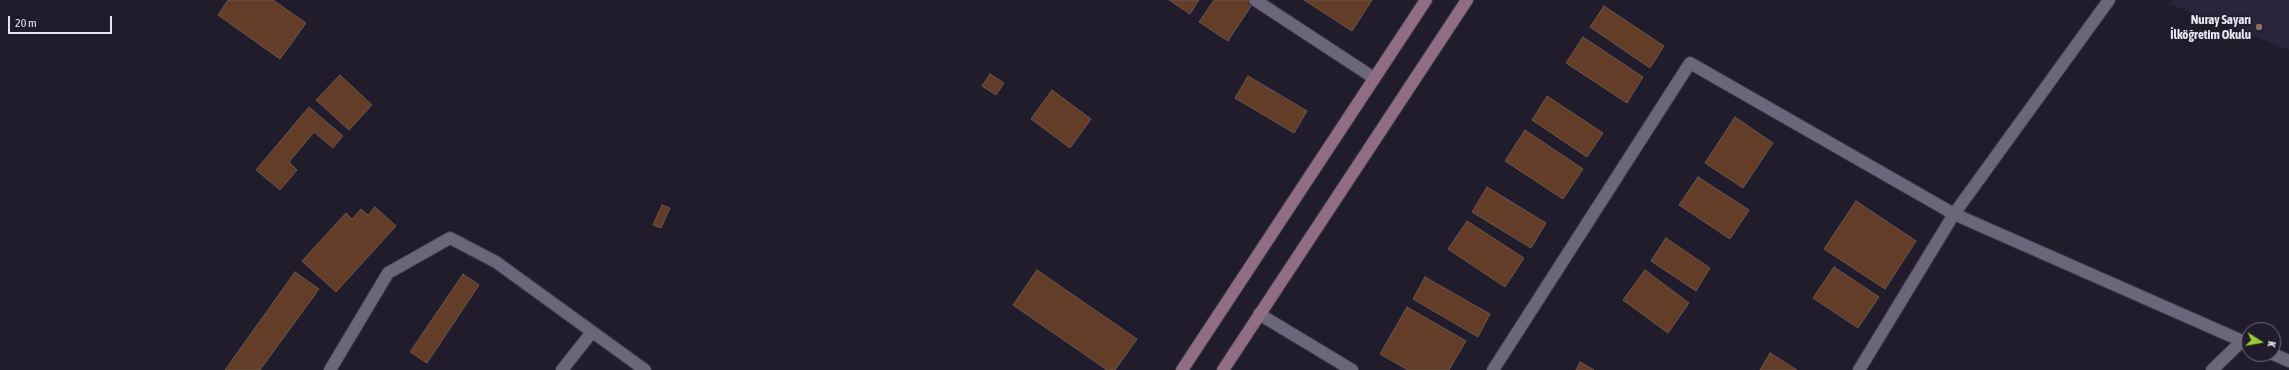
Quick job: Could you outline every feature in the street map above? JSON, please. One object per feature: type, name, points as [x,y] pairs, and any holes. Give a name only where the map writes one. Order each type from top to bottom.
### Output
[{"type":"main road","points":[[1182,370],[1426,0]]},
{"type":"main road","points":[[1223,370],[1467,0]]},
{"type":"street","points":[[1254,0],[1374,78]]},
{"type":"street","points":[[1859,370],[1954,214],[2109,0]]},
{"type":"street","points":[[1493,370],[1690,63],[1954,214],[2241,340]]},
{"type":"street","points":[[330,370],[388,273],[450,238],[496,262],[645,370]]},
{"type":"street","points":[[1259,314],[1352,370]]},
{"type":"street","points":[[562,370],[592,332]]},
{"type":"street","points":[[2212,370],[2241,346]]},
{"type":"shaded area","name":"Nuray Sayarı İlköğretim Okulu","points":[[2172,0],[2289,0],[2289,50],[2169,4]]},
{"type":"building","points":[[228,0],[273,0],[306,23],[280,59],[218,15]]},
{"type":"building","points":[[1169,0],[1199,0],[1190,14]]},
{"type":"building","points":[[1214,0],[1248,0],[1253,3],[1228,41],[1199,22]]},
{"type":"building","points":[[1304,0],[1372,0],[1352,31]]},
{"type":"building","points":[[1604,6],[1664,46],[1650,68],[1590,27]]},
{"type":"building","points":[[1583,37],[1643,77],[1627,103],[1566,63]]},
{"type":"building","points":[[990,74],[1004,83],[996,95],[982,86]]},
{"type":"building","points":[[340,75],[372,105],[349,130],[316,100]]},
{"type":"building","points":[[1248,76],[1307,111],[1294,133],[1235,98]]},
{"type":"building","points":[[1052,90],[1091,119],[1070,148],[1031,119]]},
{"type":"building","points":[[1547,96],[1603,133],[1587,157],[1532,120]]},
{"type":"building","points":[[309,107],[343,136],[333,148],[314,132],[289,162],[297,170],[280,190],[256,170]]},
{"type":"building","points":[[1735,117],[1773,143],[1743,188],[1705,163]]},
{"type":"building","points":[[1525,130],[1583,169],[1563,199],[1505,161]]},
{"type":"building","points":[[1698,177],[1749,210],[1730,239],[1679,205]]},
{"type":"building","points":[[1487,187],[1546,223],[1531,248],[1472,212]]},
{"type":"building","points":[[1856,201],[1916,241],[1885,289],[1824,249]]},
{"type":"building","points":[[662,205],[670,208],[661,228],[653,225]]},
{"type":"building","points":[[375,207],[396,226],[336,292],[302,261],[346,213],[352,219],[361,209],[368,215]]},
{"type":"building","points":[[1467,221],[1524,258],[1505,287],[1448,249]]},
{"type":"building","points":[[1666,238],[1710,268],[1696,291],[1651,261]]},
{"type":"building","points":[[1834,267],[1879,297],[1858,328],[1813,298]]},
{"type":"building","points":[[1037,270],[1137,339],[1115,370],[1107,370],[1013,305]]},
{"type":"building","points":[[1645,270],[1689,303],[1668,333],[1623,300]]},
{"type":"building","points":[[295,272],[319,289],[260,370],[225,370]]},
{"type":"building","points":[[463,274],[479,285],[427,363],[410,352]]},
{"type":"building","points":[[1425,277],[1490,314],[1478,337],[1413,299]]},
{"type":"building","points":[[1407,307],[1466,341],[1449,370],[1408,370],[1380,354]]},
{"type":"building","points":[[1770,353],[1797,370],[1760,370]]},
{"type":"building","points":[[1580,362],[1594,370],[1576,370]]},
{"type":"place","name":"Nuray Sayarı İlköğretim Okulu","points":[[2259,27]]}]
